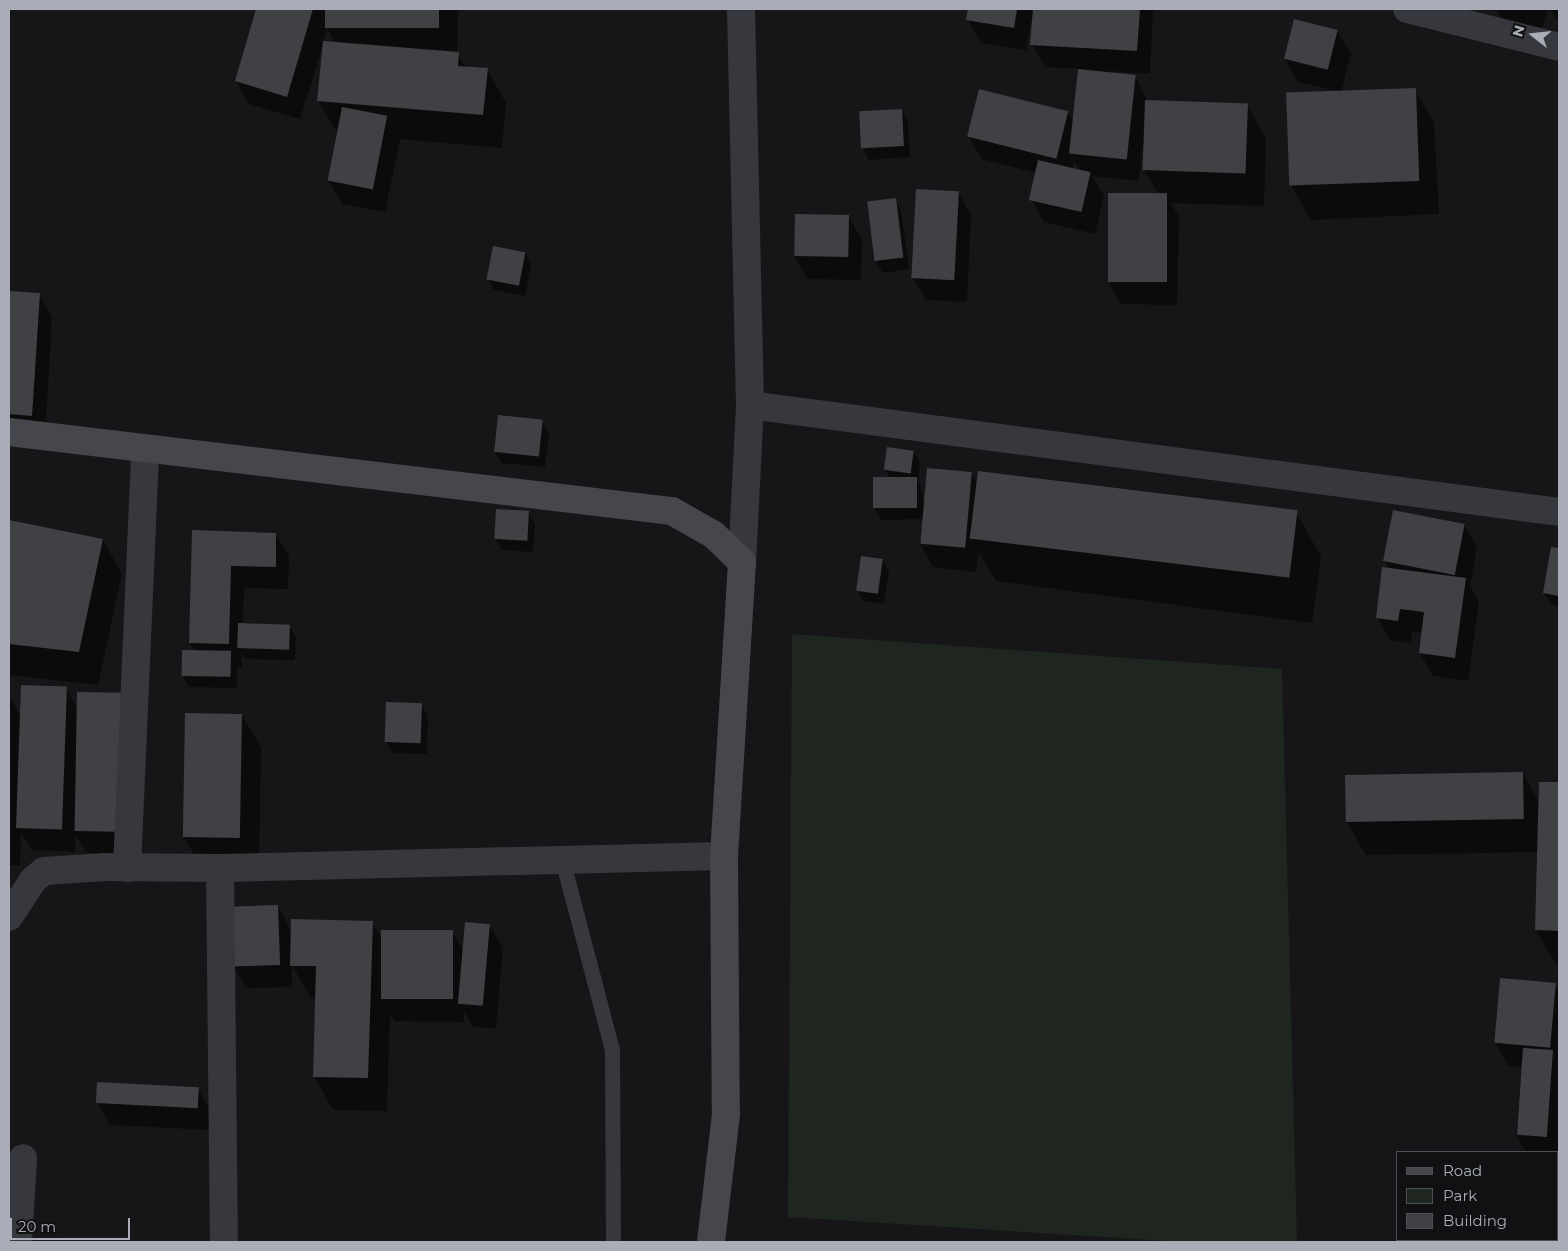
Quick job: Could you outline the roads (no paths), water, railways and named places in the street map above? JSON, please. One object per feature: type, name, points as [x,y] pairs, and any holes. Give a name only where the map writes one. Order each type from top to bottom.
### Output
[{"type":"street","points":[[711,1242],[726,1114],[724,856],[750,405],[741,9]]},
{"type":"street","points":[[1407,9],[1559,47]]},
{"type":"street","points":[[750,405],[1559,512]]},
{"type":"street","points":[[9,432],[672,511],[714,536],[742,562]]},
{"type":"street","points":[[127,868],[144,448]]},
{"type":"street","points":[[9,917],[33,880],[44,871],[724,856]]},
{"type":"street","points":[[220,868],[224,1242]]},
{"type":"street","points":[[18,1242],[23,1158]]},
{"type":"lane","points":[[562,860],[612,1050],[613,1242]]}]
